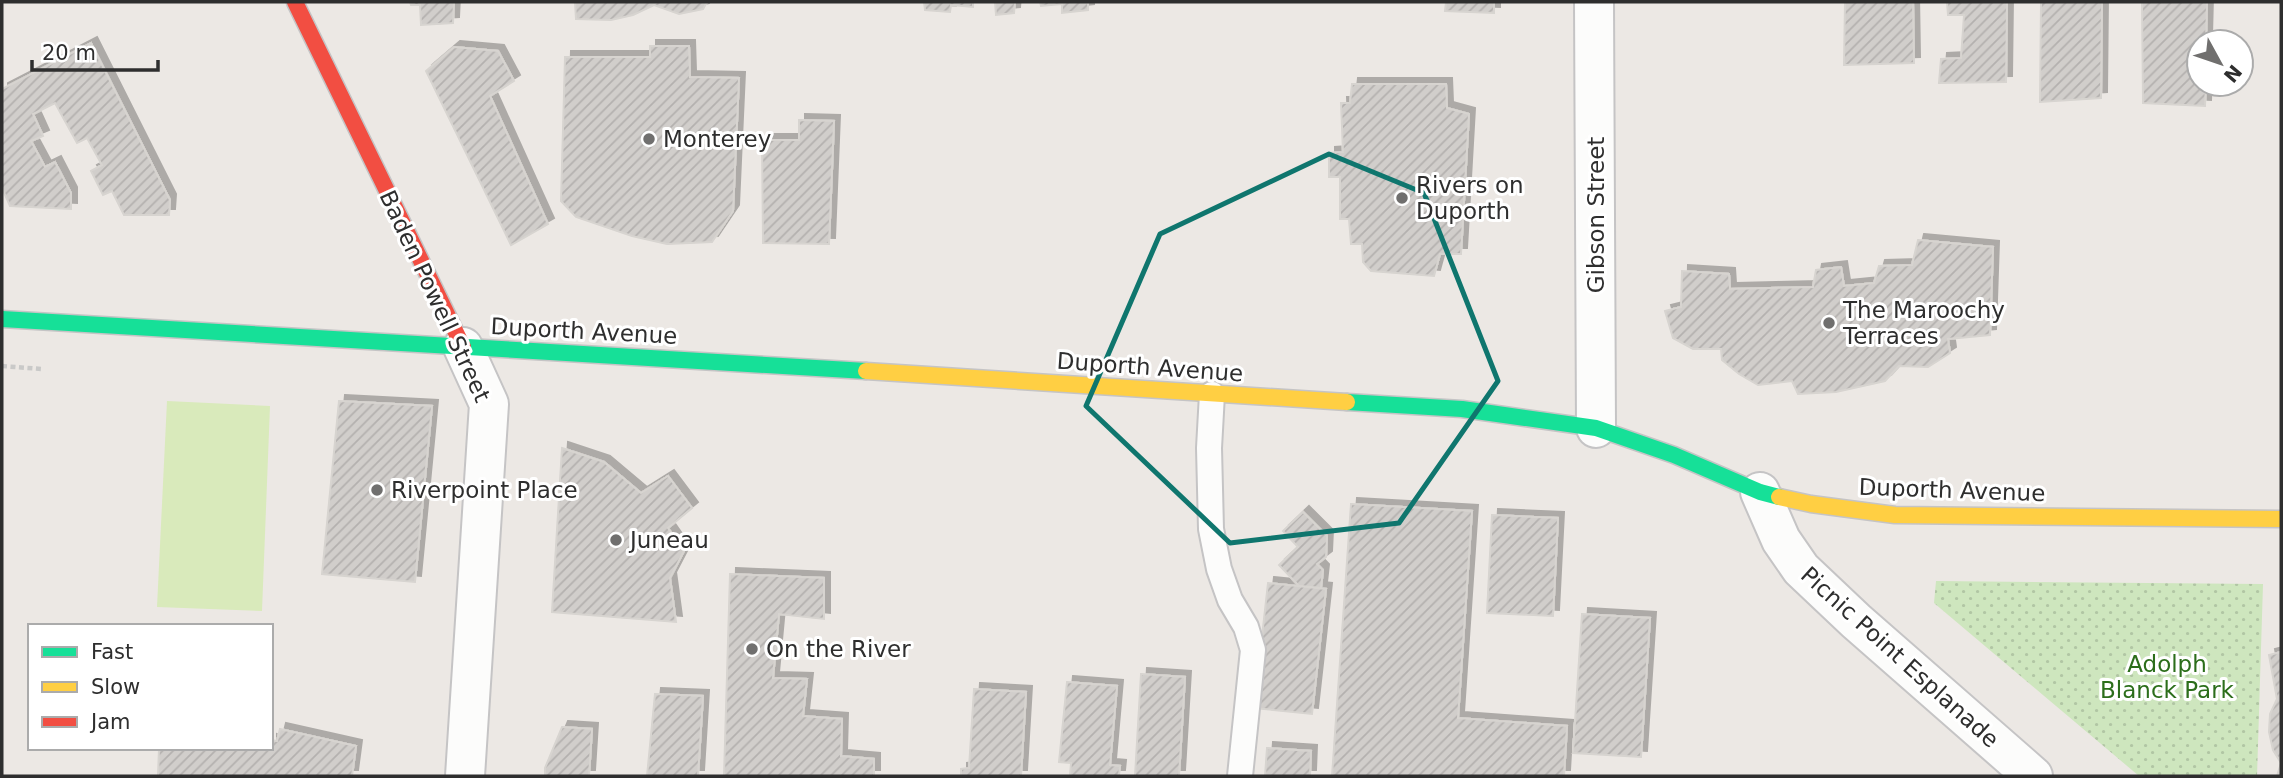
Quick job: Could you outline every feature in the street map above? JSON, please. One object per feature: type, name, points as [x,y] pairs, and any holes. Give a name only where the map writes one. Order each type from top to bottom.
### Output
[{"type":"main road","name":"Baden Powell Street","points":[[295,2],[463,347]]},
{"type":"main road","name":"Duporth Avenue","points":[[2,319],[1462,410],[1596,428],[1674,455],[1760,492],[1811,504],[1895,515],[2281,519]]},
{"type":"street","name":"Gibson Street","points":[[1594,2],[1596,428]]},
{"type":"street","name":"Baden Powell Street","points":[[463,347],[489,404],[465,776]]},
{"type":"street","name":"Picnic Point Esplanade","points":[[1760,492],[1781,540],[1801,569],[1856,621],[2033,776]]},
{"type":"lane","points":[[1212,394],[1209,448],[1211,529],[1219,569],[1230,600],[1246,627],[1253,650],[1240,776]]},
{"type":"path","points":[[2,366],[42,369]]},
{"type":"highlighted area","points":[[1329,154],[1424,193],[1498,381],[1399,523],[1230,543],[1086,406],[1160,234]]},
{"type":"green space","points":[[167,401],[270,406],[262,611],[157,607]]},
{"type":"green space","name":"Adolph Blanck Park","points":[[1936,581],[2263,584],[2257,776],[2139,776],[1934,603]]},
{"type":"building","points":[[410,2],[454,2],[453,23],[421,25],[420,5],[411,5]]},
{"type":"building","points":[[575,2],[707,2],[703,9],[679,14],[654,5],[633,15],[611,20],[576,19]]},
{"type":"building","points":[[924,2],[973,2],[973,7],[951,5],[950,12],[925,10]]},
{"type":"building","points":[[995,2],[1015,2],[1014,13],[996,15]]},
{"type":"building","points":[[1040,2],[1088,2],[1088,10],[1062,13],[1062,4],[1041,6]]},
{"type":"building","points":[[1446,2],[1494,2],[1494,13],[1445,11]]},
{"type":"building","points":[[1845,2],[1913,2],[1914,63],[1844,65]]},
{"type":"building","points":[[1947,2],[2007,2],[2006,82],[1939,83],[1941,59],[1961,58],[1964,15],[1948,15]]},
{"type":"building","points":[[2041,2],[2102,2],[2101,98],[2040,102]]},
{"type":"building","points":[[2142,2],[2207,2],[2206,28],[2185,28],[2185,98],[2205,98],[2205,106],[2143,103]]},
{"type":"building","points":[[91,43],[170,200],[169,215],[124,215],[112,191],[103,195],[91,171],[102,165],[87,138],[77,143],[55,103],[33,114],[43,136],[31,141],[45,167],[55,162],[71,193],[71,209],[10,206],[2,188],[2,89]]},
{"type":"building","name":"Monterey","points":[[650,46],[689,46],[690,77],[739,78],[733,211],[712,242],[667,244],[632,236],[576,217],[561,201],[565,57],[650,57]]},
{"type":"building","points":[[454,47],[498,51],[514,81],[490,96],[548,224],[511,245],[426,71]]},
{"type":"building","name":"Rivers on Duporth","points":[[1352,84],[1446,84],[1447,108],[1469,114],[1461,254],[1440,254],[1434,276],[1371,271],[1363,262],[1362,244],[1351,244],[1349,219],[1340,219],[1340,177],[1329,177],[1329,153],[1343,152],[1341,103],[1350,103]]},
{"type":"building","points":[[799,120],[834,121],[829,244],[763,243],[762,140],[799,140]]},
{"type":"building","name":"The Maroochy Terraces","points":[[1918,240],[1993,247],[1990,335],[1948,339],[1950,353],[1928,367],[1899,366],[1885,381],[1836,392],[1798,394],[1792,381],[1758,385],[1739,374],[1722,360],[1721,349],[1693,349],[1673,338],[1665,311],[1681,307],[1682,271],[1729,274],[1730,289],[1813,287],[1816,270],[1841,267],[1844,286],[1874,283],[1879,266],[1912,265]]},
{"type":"building","name":"Riverpoint Place","points":[[339,401],[432,406],[415,582],[322,574]]},
{"type":"building","name":"Juneau","points":[[562,448],[604,462],[641,493],[668,476],[692,508],[668,528],[684,551],[670,578],[676,622],[552,612]]},
{"type":"building","points":[[1351,504],[1472,511],[1458,718],[1567,726],[1564,776],[1332,776]]},
{"type":"building","points":[[1303,512],[1327,536],[1326,557],[1317,564],[1323,570],[1321,588],[1299,586],[1279,565],[1298,547],[1283,531]]},
{"type":"building","points":[[1492,515],[1558,518],[1553,616],[1487,613]]},
{"type":"building","name":"On the River","points":[[730,574],[824,578],[824,619],[779,614],[773,678],[807,679],[803,716],[842,719],[841,756],[874,759],[874,776],[724,776]]},
{"type":"building","points":[[1268,583],[1326,589],[1312,714],[1254,708]]},
{"type":"building","points":[[1582,614],[1650,618],[1641,757],[1573,753]]},
{"type":"building","points":[[2281,652],[2281,763],[2273,750],[2269,732],[2270,714],[2277,699],[2269,655]]},
{"type":"building","points":[[1141,674],[1185,677],[1179,776],[1135,776]]},
{"type":"building","points":[[1067,682],[1117,686],[1110,765],[1120,766],[1119,776],[1070,776],[1071,763],[1059,762]]},
{"type":"building","points":[[974,689],[1026,692],[1021,776],[961,776],[961,769],[969,768]]},
{"type":"building","points":[[655,694],[703,696],[698,776],[647,776]]},
{"type":"building","points":[[562,727],[592,729],[589,776],[545,776],[545,768]]},
{"type":"building","points":[[280,729],[356,746],[352,776],[158,776],[159,750],[273,750],[273,740],[277,741]]},
{"type":"building","points":[[1267,748],[1311,751],[1310,776],[1265,776]]},
{"type":"traffic: fast","points":[[2,319],[866,371]]},
{"type":"traffic: fast","points":[[1347,402],[1462,409],[1596,428],[1674,455],[1760,492],[1779,497]]},
{"type":"traffic: slow","points":[[866,371],[1347,402]]},
{"type":"traffic: slow","points":[[1779,497],[1895,515],[2281,519]]},
{"type":"traffic: jam","points":[[295,2],[463,347]]},
{"type":"place","name":"Monterey","points":[[649,139]]},
{"type":"place","name":"Rivers on Duporth","points":[[1402,198]]},
{"type":"place","name":"The Maroochy Terraces","points":[[1829,323]]},
{"type":"place","name":"Riverpoint Place","points":[[377,490]]},
{"type":"place","name":"Juneau","points":[[616,540]]},
{"type":"place","name":"On the River","points":[[752,649]]}]
